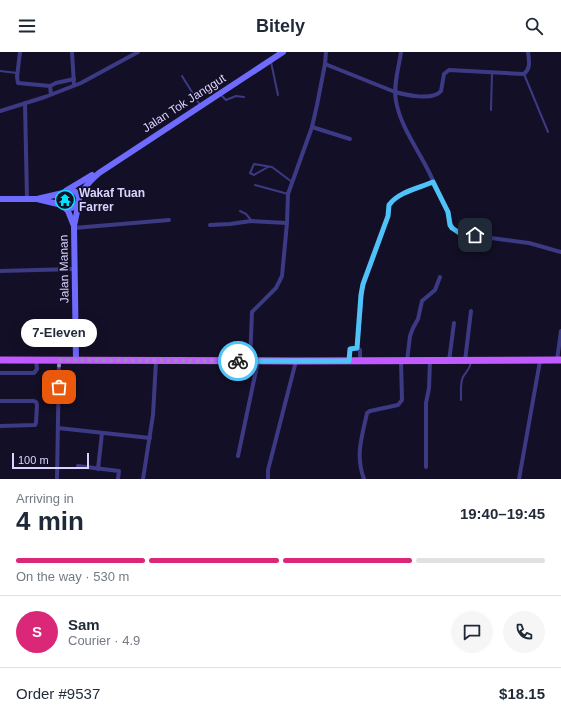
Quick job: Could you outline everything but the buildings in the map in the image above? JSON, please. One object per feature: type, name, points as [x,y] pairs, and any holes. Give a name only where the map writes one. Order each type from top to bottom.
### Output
[{"type":"main road","name":"Jalan Tok Janggut","points":[[79,201],[82,190],[89,181],[99,173],[200,105],[283,52]]},
{"type":"main road","name":"Jalan Tok Janggut","points":[[36,199],[64,192],[91,175],[99,173]]},
{"type":"main road","points":[[0,199],[36,199],[63,206],[73,208],[78,205],[79,201],[75,191],[68,190],[64,192],[60,199],[63,206]]},
{"type":"main road","name":"Jalan Manan","points":[[76,360],[74,227],[79,201]]},
{"type":"main road","name":"Jalan Manan","points":[[63,206],[68,211],[74,227]]},
{"type":"main road","points":[[0,360],[296,362],[559,360]]},
{"type":"street","points":[[20,52],[17,73],[18,83],[50,86],[74,80]]},
{"type":"street","points":[[0,111],[74,85],[138,52]]},
{"type":"street","points":[[250,361],[252,312],[276,288],[282,276],[288,194],[312,127],[325,64],[326,52]]},
{"type":"street","points":[[401,52],[395,92],[396,102],[404,125],[448,212],[450,225],[461,234],[529,242],[561,252]]},
{"type":"street","points":[[325,64],[395,92],[406,95],[434,96],[438,95],[441,91],[444,74],[449,70],[524,74],[528,71],[529,66],[528,52]]},
{"type":"street","points":[[72,53],[74,85]]},
{"type":"street","points":[[50,86],[51,94]]},
{"type":"street","points":[[25,103],[27,199]]},
{"type":"street","points":[[312,127],[350,139]]},
{"type":"street","points":[[360,361],[360,350],[357,348],[362,289],[388,216],[389,205],[394,199],[401,195],[433,182]]},
{"type":"street","points":[[74,227],[169,220]]},
{"type":"street","points":[[210,225],[251,221],[287,223]]},
{"type":"street","points":[[0,271],[75,269]]},
{"type":"street","points":[[364,479],[359,462],[359,448],[367,413],[398,405],[402,400],[404,361],[410,336],[418,320],[422,300],[435,290],[440,277]]},
{"type":"street","points":[[468,361],[471,311]]},
{"type":"street","points":[[449,361],[454,323]]},
{"type":"street","points":[[559,360],[561,331]]},
{"type":"street","points":[[349,361],[350,349],[357,348]]},
{"type":"street","points":[[0,373],[34,373],[37,369],[36,360]]},
{"type":"street","points":[[56,479],[59,360]]},
{"type":"street","points":[[143,479],[150,438],[156,361]]},
{"type":"street","points":[[238,456],[258,361]]},
{"type":"street","points":[[426,467],[426,404],[430,388],[430,361]]},
{"type":"street","points":[[519,479],[540,361]]},
{"type":"street","points":[[268,479],[268,470],[296,362]]},
{"type":"street","points":[[0,401],[34,401],[37,405],[35,425],[0,426]]},
{"type":"street","points":[[58,428],[150,438]]},
{"type":"street","points":[[98,469],[102,433]]},
{"type":"street","points":[[78,466],[119,471],[118,479]]},
{"type":"lane","points":[[270,60],[278,95]]},
{"type":"lane","points":[[0,71],[17,73]]},
{"type":"lane","points":[[491,110],[492,73]]},
{"type":"lane","points":[[524,74],[548,132]]},
{"type":"lane","points":[[182,76],[200,105]]},
{"type":"lane","points":[[219,93],[226,100],[236,96],[244,97]]},
{"type":"lane","points":[[268,167],[254,175],[250,173],[254,164],[272,167],[292,182]]},
{"type":"lane","points":[[255,185],[288,194]]},
{"type":"lane","points":[[240,210],[246,214],[251,221]]},
{"type":"lane","points":[[226,361],[228,346],[251,346]]},
{"type":"lane","points":[[461,400],[462,379],[470,367],[468,361]]},
{"type":"way so far","points":[[59,387],[59,360],[238,361]]},
{"type":"place","name":"Wakaf Tuan Farrer","points":[[65,200]]},
{"type":"place","name":"7-Eleven","points":[[59,387]]},
{"type":"route","points":[[238,361],[349,361],[350,349],[357,348],[363,284],[388,216],[389,205],[394,199],[401,195],[433,182],[448,212],[450,225],[452,228],[461,234],[475,235]]}]
